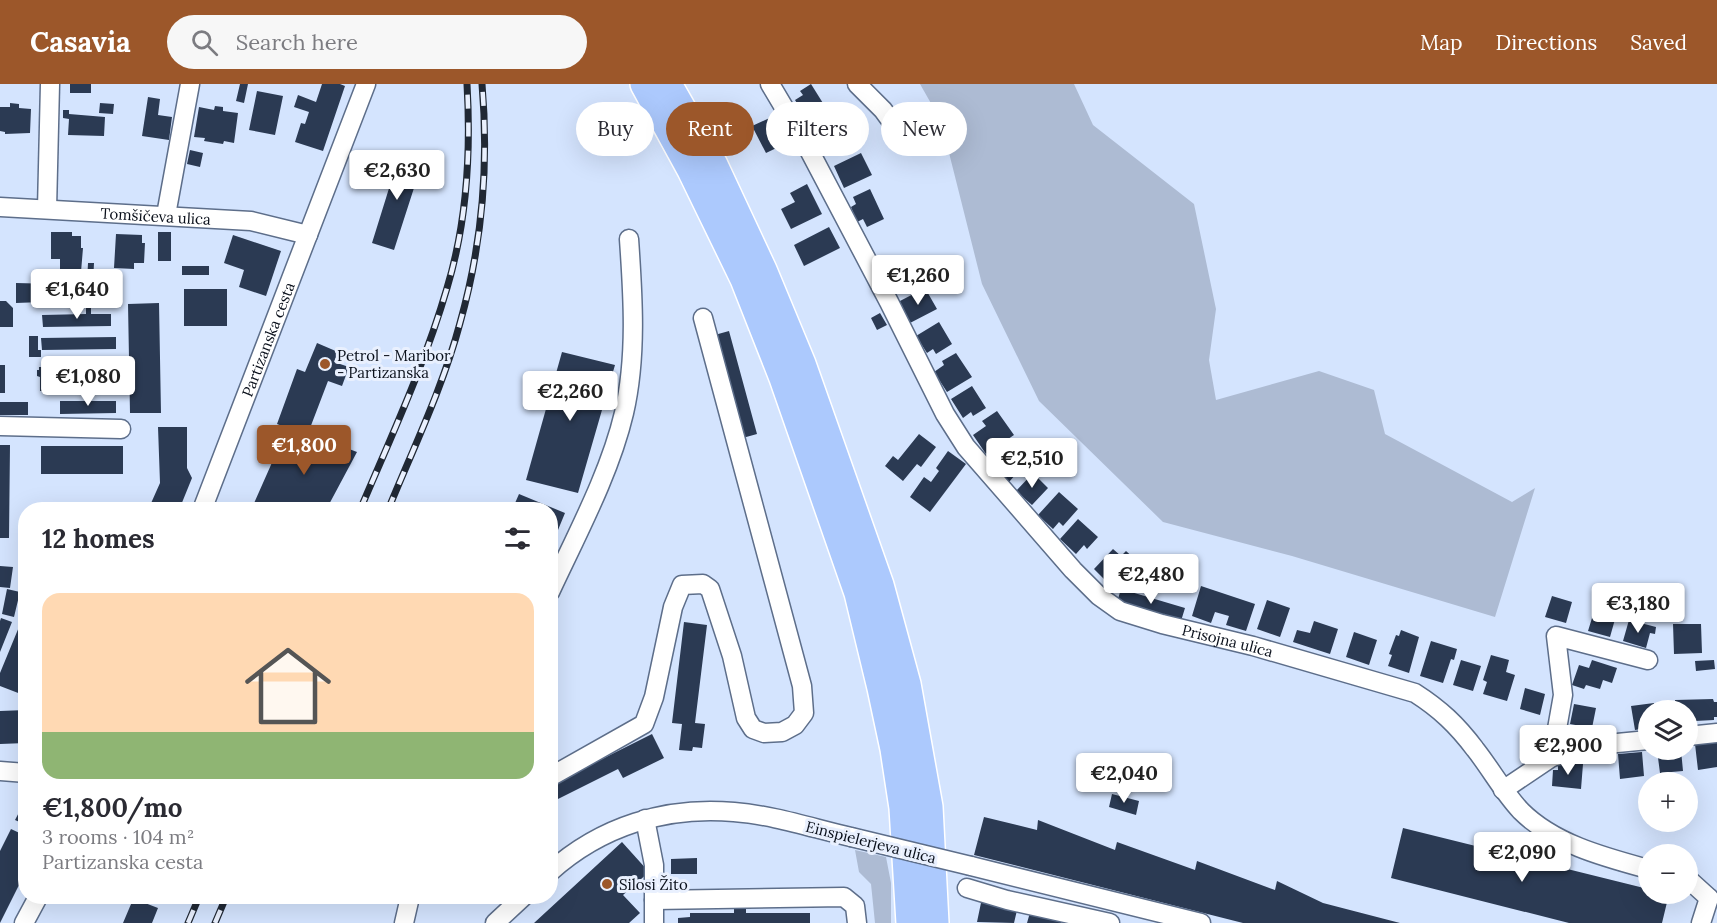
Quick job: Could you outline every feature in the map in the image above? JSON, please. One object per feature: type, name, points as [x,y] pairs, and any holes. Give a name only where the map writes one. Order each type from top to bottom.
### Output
[{"type":"highway","points":[[644,84],[691,170],[744,279],[783,378],[858,594],[894,749],[903,808],[910,923]]},
{"type":"highway","points":[[668,84],[714,165],[763,270],[802,364],[880,585],[907,684],[929,807],[935,923]]},
{"type":"highway","points":[[839,470],[881,638],[915,807],[922,923]]},
{"type":"highway","points":[[833,522],[882,751],[890,807],[897,923]]},
{"type":"street","points":[[47,209],[50,84]]},
{"type":"street","points":[[166,215],[190,84]]},
{"type":"street","name":"Partizanska cesta","points":[[205,502],[366,84]]},
{"type":"street","name":"Prisojna ulica","points":[[770,84],[808,148],[955,430],[966,447],[1073,570],[1100,596],[1120,611],[1162,624],[1253,646],[1415,693],[1438,708],[1460,730],[1503,790],[1537,825],[1558,838],[1586,850],[1638,866]]},
{"type":"street","points":[[857,84],[881,108]]},
{"type":"street","name":"Tomšičeva ulica","points":[[0,207],[251,220],[308,235]]},
{"type":"street","points":[[558,574],[602,478],[624,414],[631,369],[632,285],[629,239]]},
{"type":"street","points":[[558,772],[644,724],[654,697],[673,607],[682,585],[703,584],[710,589],[732,657],[746,718],[753,729],[764,733],[782,732],[795,725],[804,713],[802,686],[703,318]]},
{"type":"street","points":[[0,426],[121,429]]},
{"type":"street","points":[[1552,757],[1563,695],[1556,636],[1648,660]]},
{"type":"street","points":[[1698,735],[1717,732]]},
{"type":"street","points":[[1503,790],[1552,757],[1585,748],[1638,741]]},
{"type":"street","points":[[0,771],[18,772]]},
{"type":"street","name":"Einspielerjeva ulica","points":[[558,866],[588,843],[618,828],[645,819],[693,811],[733,812],[763,816],[1201,923]]},
{"type":"street","points":[[645,819],[654,865],[654,923]]},
{"type":"street","points":[[1698,886],[1713,896],[1701,923]]},
{"type":"street","points":[[967,888],[1006,900],[1110,923]]},
{"type":"street","points":[[654,900],[844,897],[855,906],[857,923]]},
{"type":"street","points":[[24,923],[34,904]]},
{"type":"street","points":[[405,923],[409,904]]},
{"type":"street","points":[[495,923],[515,904]]},
{"type":"shaded area","points":[[920,84],[1074,84],[1093,125],[1194,204],[1216,309],[1209,360],[1216,400],[1319,371],[1374,390],[1385,434],[1512,502],[1535,488],[1495,617],[1292,556],[1163,522],[1039,401],[982,284],[950,156],[967,156],[967,102],[930,102]]},
{"type":"shaded area","points":[[855,850],[886,857],[891,883],[891,923],[875,923],[871,884],[859,872]]},
{"type":"building","points":[[70,84],[91,84],[91,93],[70,93]]},
{"type":"building","points":[[240,84],[248,84],[244,103],[236,101]]},
{"type":"building","points":[[322,84],[345,86],[323,151],[295,142],[301,123],[305,124],[309,112],[294,107],[298,95],[316,102]]},
{"type":"building","points":[[811,84],[822,102],[796,102],[795,100],[803,95],[800,91]]},
{"type":"building","points":[[257,91],[283,96],[275,135],[249,130]]},
{"type":"building","points":[[148,97],[160,99],[158,115],[172,117],[169,140],[142,136]]},
{"type":"building","points":[[10,103],[19,104],[19,108],[31,109],[30,133],[5,134],[0,131],[0,107],[10,107]]},
{"type":"building","points":[[100,103],[114,104],[113,114],[99,113]]},
{"type":"building","points":[[215,106],[223,107],[223,111],[238,113],[234,143],[224,141],[223,144],[194,137],[199,107],[214,110]]},
{"type":"building","points":[[63,110],[69,110],[69,114],[105,117],[104,136],[68,135],[69,119],[63,118]]},
{"type":"building","points":[[766,120],[766,153],[754,130],[754,125]]},
{"type":"building","points":[[190,150],[203,153],[200,167],[187,164]]},
{"type":"building","points":[[400,153],[423,160],[394,250],[372,243]]},
{"type":"building","points":[[855,156],[862,156],[872,175],[844,188],[834,166]]},
{"type":"building","points":[[807,184],[822,214],[791,229],[781,209],[795,202],[790,193]]},
{"type":"building","points":[[870,189],[884,219],[867,227],[863,219],[857,222],[851,207],[856,204],[853,197]]},
{"type":"building","points":[[829,227],[840,248],[804,266],[794,245]]},
{"type":"building","points":[[51,232],[72,232],[72,236],[81,236],[81,248],[83,248],[81,272],[60,272],[60,259],[51,259]]},
{"type":"building","points":[[158,232],[171,232],[171,261],[158,261]]},
{"type":"building","points":[[116,234],[142,235],[142,243],[145,243],[144,263],[134,263],[134,269],[114,268]]},
{"type":"building","points":[[233,235],[281,251],[266,296],[239,287],[244,270],[224,263]]},
{"type":"building","points":[[903,259],[912,278],[889,288],[880,269]]},
{"type":"building","points":[[88,263],[94,263],[93,283],[87,283]]},
{"type":"building","points":[[182,266],[209,266],[209,275],[182,275]]},
{"type":"building","points":[[16,283],[56,284],[56,298],[42,298],[42,302],[16,303]]},
{"type":"building","points":[[925,288],[937,309],[910,323],[898,302]]},
{"type":"building","points":[[184,289],[227,289],[227,326],[184,326]]},
{"type":"building","points":[[0,301],[6,301],[13,308],[13,327],[0,327]]},
{"type":"building","points":[[159,303],[161,413],[130,413],[128,304]]},
{"type":"building","points":[[86,305],[91,305],[91,314],[111,314],[111,326],[43,327],[42,315],[86,314]]},
{"type":"building","points":[[880,313],[887,325],[877,330],[871,318]]},
{"type":"building","points":[[939,322],[952,344],[936,354],[933,349],[927,353],[916,336]]},
{"type":"building","points":[[729,331],[757,434],[739,439],[711,336]]},
{"type":"building","points":[[29,336],[38,336],[38,350],[41,350],[41,357],[29,357]]},
{"type":"building","points":[[116,337],[116,349],[42,350],[41,338]]},
{"type":"building","points":[[317,343],[338,352],[334,362],[349,367],[342,386],[328,381],[307,436],[277,424],[297,369],[305,372]]},
{"type":"building","points":[[562,352],[615,365],[578,493],[526,480]]},
{"type":"building","points":[[956,353],[972,377],[947,392],[934,372],[944,365],[942,361]]},
{"type":"building","points":[[0,365],[5,365],[5,393],[0,393]]},
{"type":"building","points":[[39,367],[64,367],[65,391],[40,391],[40,377],[37,376]]},
{"type":"building","points":[[972,386],[986,408],[973,416],[971,412],[963,418],[951,399]]},
{"type":"building","points":[[60,401],[116,401],[116,413],[60,414]]},
{"type":"building","points":[[0,402],[28,402],[28,415],[0,415]]},
{"type":"building","points":[[997,411],[1014,435],[986,454],[973,435],[986,426],[982,421]]},
{"type":"building","points":[[158,427],[187,427],[187,468],[192,478],[182,502],[152,502],[160,483]]},
{"type":"building","points":[[919,434],[936,447],[921,467],[917,464],[903,481],[885,466],[893,456],[898,460]]},
{"type":"building","points":[[311,436],[357,452],[330,502],[255,502],[278,449],[291,441]]},
{"type":"building","points":[[0,445],[10,445],[9,538],[0,538]]},
{"type":"building","points":[[41,446],[123,446],[123,474],[41,474]]},
{"type":"building","points":[[1012,448],[1027,462],[1024,465],[1028,468],[1020,477],[1016,474],[1009,482],[993,467]]},
{"type":"building","points":[[948,451],[966,464],[930,512],[910,497],[924,477],[931,482],[939,471],[936,468]]},
{"type":"building","points":[[1033,473],[1048,488],[1032,505],[1016,491]]},
{"type":"building","points":[[1059,492],[1078,509],[1063,526],[1059,522],[1053,529],[1038,515]]},
{"type":"building","points":[[519,494],[538,502],[516,502]]},
{"type":"building","points":[[558,510],[565,513],[558,530]]},
{"type":"building","points":[[1078,519],[1098,537],[1087,549],[1084,545],[1076,554],[1060,539]]},
{"type":"building","points":[[1113,549],[1121,556],[1126,551],[1137,561],[1121,579],[1117,576],[1107,582],[1094,569]]},
{"type":"building","points":[[0,566],[13,567],[10,588],[0,587]]},
{"type":"building","points":[[1201,586],[1255,604],[1246,631],[1226,625],[1229,616],[1215,612],[1211,623],[1192,616]]},
{"type":"building","points":[[7,589],[18,592],[14,617],[2,614]]},
{"type":"building","points":[[1121,589],[1185,608],[1181,621],[1117,602]]},
{"type":"building","points":[[1639,591],[1654,592],[1653,603],[1638,602]]},
{"type":"building","points":[[1600,592],[1621,598],[1610,637],[1588,631]]},
{"type":"building","points":[[1552,596],[1572,602],[1566,623],[1545,617]]},
{"type":"building","points":[[1267,600],[1290,608],[1280,637],[1257,629]]},
{"type":"building","points":[[1,618],[12,622],[0,652],[0,621]]},
{"type":"building","points":[[1629,620],[1656,627],[1655,634],[1650,633],[1646,648],[1623,641]]},
{"type":"building","points":[[1314,621],[1338,629],[1330,654],[1293,642],[1297,630],[1310,633]]},
{"type":"building","points":[[684,622],[707,625],[695,723],[705,724],[702,748],[693,747],[692,751],[679,750],[682,724],[672,723]]},
{"type":"building","points":[[1673,624],[1701,624],[1702,653],[1674,654]]},
{"type":"building","points":[[18,629],[18,693],[0,686],[0,673]]},
{"type":"building","points":[[1401,630],[1419,637],[1409,673],[1388,666],[1392,655],[1389,654],[1396,635],[1399,636]]},
{"type":"building","points":[[1354,632],[1377,640],[1369,665],[1346,657]]},
{"type":"building","points":[[1431,641],[1457,649],[1443,683],[1420,676]]},
{"type":"building","points":[[1491,655],[1509,660],[1506,672],[1515,675],[1507,701],[1483,694],[1487,682],[1483,680]]},
{"type":"building","points":[[1461,660],[1481,666],[1473,691],[1453,685]]},
{"type":"building","points":[[1592,660],[1617,668],[1612,683],[1603,680],[1600,689],[1586,685],[1584,689],[1572,685],[1579,665],[1589,668]]},
{"type":"building","points":[[1714,660],[1715,669],[1696,671],[1695,661]]},
{"type":"building","points":[[1525,688],[1545,694],[1540,715],[1520,709]]},
{"type":"building","points":[[1713,699],[1717,702],[1717,717],[1714,717],[1714,720],[1698,721],[1698,700],[1675,700]]},
{"type":"building","points":[[1574,704],[1596,708],[1592,728],[1570,724]]},
{"type":"building","points":[[1638,705],[1638,730],[1635,730],[1631,706]]},
{"type":"building","points":[[18,710],[18,743],[0,744],[0,711]]},
{"type":"building","points":[[652,734],[664,758],[623,778],[618,769],[558,799],[558,781]]},
{"type":"building","points":[[1717,741],[1717,767],[1698,770],[1698,744]]},
{"type":"building","points":[[1638,752],[1638,760],[1643,760],[1644,772],[1638,772],[1638,777],[1620,779],[1618,754]]},
{"type":"building","points":[[1658,760],[1682,760],[1683,771],[1660,772]]},
{"type":"building","points":[[1558,762],[1583,764],[1581,789],[1552,786],[1553,770],[1558,770]]},
{"type":"building","points":[[1112,794],[1139,801],[1136,815],[1109,807]]},
{"type":"building","points":[[984,817],[1037,830],[1038,820],[1115,850],[1117,842],[1195,870],[1197,861],[1275,890],[1277,881],[1323,903],[1400,923],[1243,923],[974,855]]},
{"type":"building","points":[[1403,828],[1638,887],[1638,904],[1667,904],[1662,923],[1569,923],[1391,878]]},
{"type":"building","points":[[11,829],[18,832],[18,887],[0,923],[0,851]]},
{"type":"building","name":"Silosi Žito","points":[[622,842],[649,872],[623,895],[640,913],[629,923],[534,923],[555,904],[558,904],[558,901]]},
{"type":"building","points":[[697,858],[697,874],[671,874],[671,859]]},
{"type":"building","points":[[982,898],[1018,906],[1014,923],[977,922]]},
{"type":"building","points":[[131,904],[148,904],[158,908],[152,923],[123,923]]},
{"type":"building","points":[[734,904],[746,904],[746,913],[810,913],[810,923],[678,923],[678,918],[690,917],[690,913],[734,913]]},
{"type":"building","points":[[1031,909],[1062,918],[1061,923],[1027,923]]},
{"type":"railway","points":[[363,502],[418,372],[454,263],[463,212],[468,161],[467,84]]},
{"type":"railway","points":[[391,502],[445,371],[468,294],[482,205],[485,145],[482,84]]},
{"type":"railway","points":[[188,923],[196,904]]},
{"type":"railway","points":[[215,923],[223,904]]},
{"type":"place","name":"Petrol - Maribor - Partizanska","points":[[325,364]]},
{"type":"place","name":"Silosi Žito","points":[[607,884]]}]
